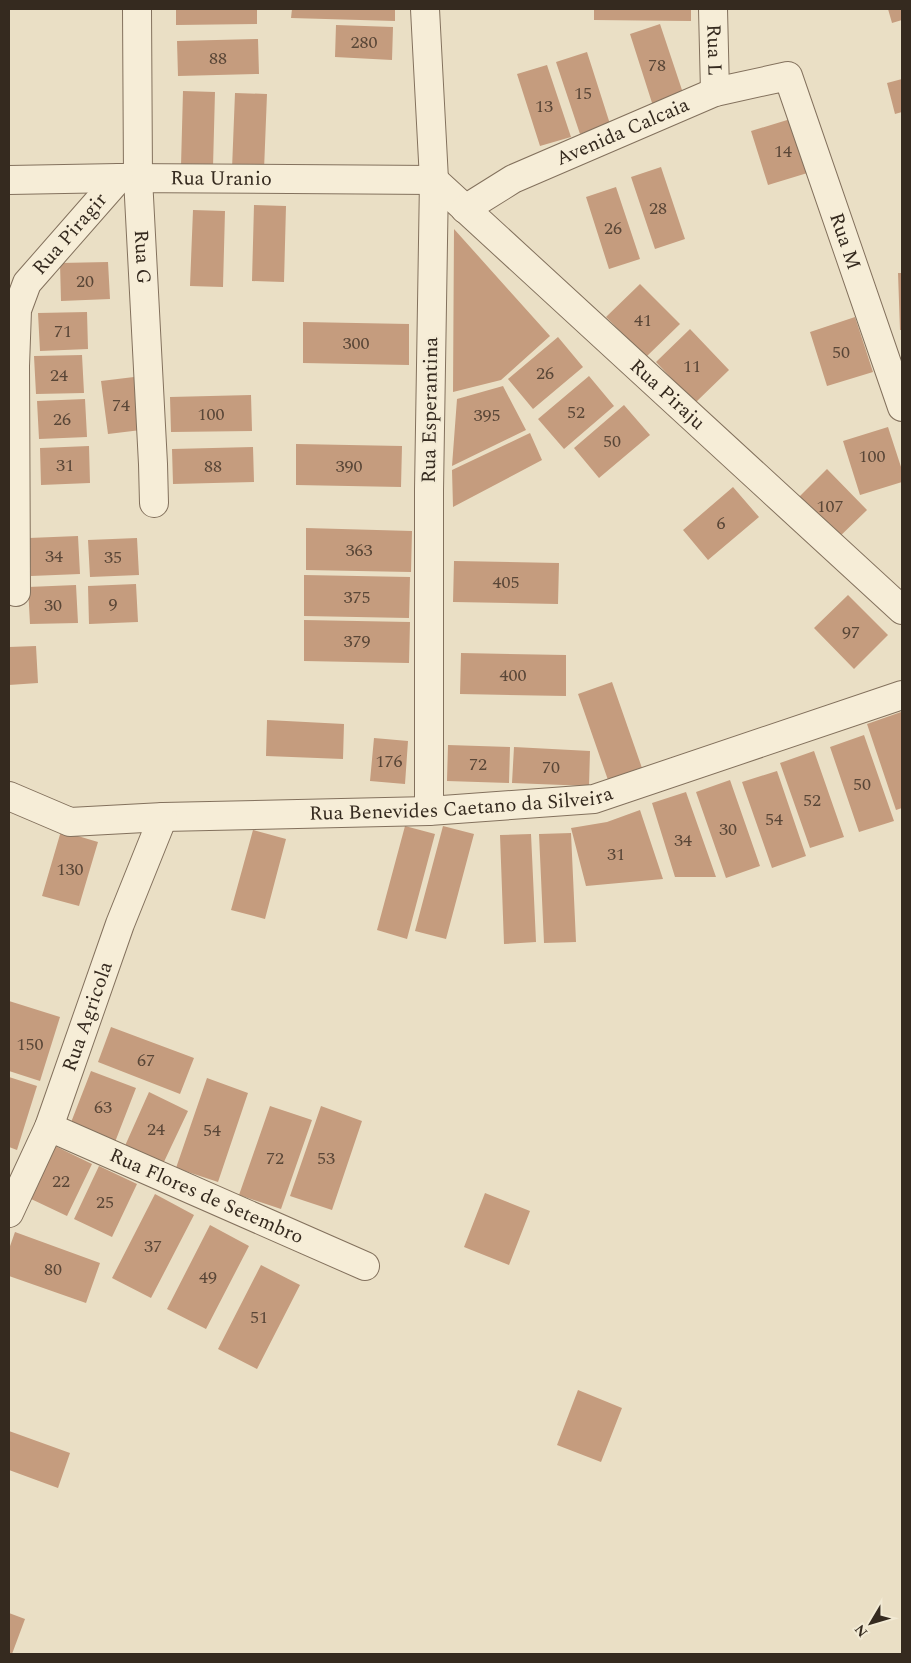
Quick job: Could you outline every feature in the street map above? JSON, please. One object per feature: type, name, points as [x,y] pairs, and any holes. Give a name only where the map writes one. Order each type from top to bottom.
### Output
[{"type":"street","name":"Rua G","points":[[137,9],[128,178],[153,464],[154,503]]},
{"type":"street","name":"Rua Esperantina","points":[[425,9],[434,180],[429,490],[429,811]]},
{"type":"street","name":"Rua L","points":[[713,9],[715,92]]},
{"type":"street","name":"Avenida Calcaia","points":[[465,209],[513,179],[715,92],[788,76]]},
{"type":"street","name":"Rua M","points":[[788,76],[902,407]]},
{"type":"street","name":"Rua Uranio","points":[[9,180],[128,178],[434,180]]},
{"type":"street","name":"Rua Piragir","points":[[16,592],[15,366],[17,310],[27,284],[128,178]]},
{"type":"street","name":"Rua Piraju","points":[[434,180],[902,610]]},
{"type":"street","name":"Rua Benevides Caetano da Silveira","points":[[9,796],[70,822],[163,817],[429,811],[594,799],[902,695]]},
{"type":"street","name":"Rua Agricola","points":[[9,1213],[49,1127],[120,924],[163,817]]},
{"type":"street","name":"Rua Flores de Setembro","points":[[49,1127],[364,1266]]},
{"type":"building","points":[[176,9],[257,9],[257,24],[176,25]]},
{"type":"building","points":[[292,9],[395,9],[395,21],[291,18]]},
{"type":"building","points":[[594,9],[691,9],[691,21],[594,20]]},
{"type":"building","points":[[888,9],[902,9],[902,20],[892,23]]},
{"type":"building","points":[[660,24],[684,96],[653,106],[630,34]]},
{"type":"building","points":[[336,25],[393,27],[392,60],[335,57]]},
{"type":"building","points":[[258,39],[259,74],[178,76],[177,41]]},
{"type":"building","points":[[587,52],[610,124],[580,134],[556,62]]},
{"type":"building","points":[[547,65],[571,137],[540,146],[517,74]]},
{"type":"building","points":[[902,79],[902,112],[895,114],[887,83]]},
{"type":"building","points":[[183,91],[215,92],[213,167],[181,166]]},
{"type":"building","points":[[235,93],[267,94],[264,170],[232,169]]},
{"type":"building","points":[[797,117],[814,171],[768,185],[751,131]]},
{"type":"building","points":[[661,167],[685,239],[655,249],[631,177]]},
{"type":"building","points":[[616,187],[640,259],[609,269],[586,197]]},
{"type":"building","points":[[254,205],[286,206],[284,282],[252,281]]},
{"type":"building","points":[[193,210],[225,211],[223,287],[190,286]]},
{"type":"building","points":[[454,229],[550,336],[501,380],[453,392]]},
{"type":"building","points":[[108,262],[110,299],[61,301],[60,263]]},
{"type":"building","points":[[898,273],[902,273],[902,330],[900,330]]},
{"type":"building","points":[[640,284],[680,324],[646,357],[606,317]]},
{"type":"building","points":[[87,312],[88,349],[40,351],[38,313]]},
{"type":"building","points":[[855,317],[873,372],[827,386],[810,332]]},
{"type":"building","points":[[303,322],[409,324],[409,365],[303,363]]},
{"type":"building","points":[[690,329],[729,370],[695,403],[656,362]]},
{"type":"building","points":[[558,337],[583,367],[533,409],[508,379]]},
{"type":"building","points":[[82,355],[84,393],[36,394],[34,356]]},
{"type":"building","points":[[589,376],[614,406],[564,449],[538,419]]},
{"type":"building","points":[[134,377],[141,430],[108,434],[101,381]]},
{"type":"building","points":[[503,386],[526,430],[452,466],[457,399]]},
{"type":"building","points":[[251,395],[252,431],[171,432],[170,397]]},
{"type":"building","points":[[85,399],[87,437],[39,439],[37,401]]},
{"type":"building","points":[[624,405],[650,435],[599,478],[574,448]]},
{"type":"building","points":[[888,427],[902,470],[902,482],[860,495],[843,441]]},
{"type":"building","points":[[530,433],[542,460],[453,507],[452,470]]},
{"type":"building","points":[[296,444],[402,446],[401,487],[296,485]]},
{"type":"building","points":[[89,446],[90,483],[41,485],[40,448]]},
{"type":"building","points":[[253,447],[254,482],[173,484],[172,449]]},
{"type":"building","points":[[827,469],[867,510],[833,543],[793,503]]},
{"type":"building","points":[[733,487],[759,517],[708,560],[683,530]]},
{"type":"building","points":[[306,528],[412,531],[411,572],[306,570]]},
{"type":"building","points":[[78,536],[80,574],[31,576],[29,538]]},
{"type":"building","points":[[137,538],[139,575],[90,577],[88,540]]},
{"type":"building","points":[[454,561],[559,563],[558,604],[453,602]]},
{"type":"building","points":[[304,575],[410,577],[409,618],[304,616]]},
{"type":"building","points":[[136,584],[138,622],[89,624],[88,586]]},
{"type":"building","points":[[76,585],[78,623],[30,624],[28,587]]},
{"type":"building","points":[[848,595],[888,635],[854,669],[814,628]]},
{"type":"building","points":[[304,620],[410,622],[409,663],[304,661]]},
{"type":"building","points":[[36,646],[38,683],[9,685],[9,647]]},
{"type":"building","points":[[461,653],[566,655],[566,696],[460,694]]},
{"type":"building","points":[[612,682],[642,768],[608,780],[578,694]]},
{"type":"building","points":[[901,712],[902,808],[896,810],[867,724]]},
{"type":"building","points":[[267,720],[344,724],[343,759],[266,756]]},
{"type":"building","points":[[864,735],[894,821],[859,832],[830,747]]},
{"type":"building","points":[[374,738],[408,741],[405,784],[370,781]]},
{"type":"building","points":[[448,745],[510,747],[509,783],[447,781]]},
{"type":"building","points":[[514,747],[590,751],[589,786],[512,783]]},
{"type":"building","points":[[814,751],[844,837],[810,848],[780,763]]},
{"type":"building","points":[[777,771],[806,856],[772,868],[742,782]]},
{"type":"building","points":[[730,780],[760,866],[726,878],[696,792]]},
{"type":"building","points":[[686,792],[716,877],[675,877],[652,803]]},
{"type":"building","points":[[640,810],[663,879],[586,886],[571,828],[607,822]]},
{"type":"building","points":[[405,826],[435,834],[407,939],[377,930]]},
{"type":"building","points":[[443,826],[474,834],[446,939],[415,931]]},
{"type":"building","points":[[253,830],[286,839],[265,919],[231,910]]},
{"type":"building","points":[[61,831],[98,842],[79,906],[42,896]]},
{"type":"building","points":[[571,833],[576,942],[544,943],[539,834]]},
{"type":"building","points":[[531,834],[536,942],[504,944],[500,835]]},
{"type":"building","points":[[9,1001],[60,1017],[40,1081],[9,1071]]},
{"type":"building","points":[[111,1027],[194,1058],[180,1094],[98,1062]]},
{"type":"building","points":[[91,1071],[136,1088],[115,1142],[70,1125]]},
{"type":"building","points":[[9,1077],[37,1086],[17,1150],[9,1147]]},
{"type":"building","points":[[207,1078],[248,1093],[218,1182],[176,1168]]},
{"type":"building","points":[[149,1092],[188,1111],[162,1166],[124,1148]]},
{"type":"building","points":[[270,1106],[312,1120],[281,1209],[239,1195]]},
{"type":"building","points":[[321,1106],[362,1121],[332,1210],[290,1196]]},
{"type":"building","points":[[55,1146],[92,1164],[67,1216],[29,1198]]},
{"type":"building","points":[[99,1166],[137,1184],[112,1237],[74,1219]]},
{"type":"building","points":[[485,1193],[530,1211],[509,1265],[464,1247]]},
{"type":"building","points":[[155,1194],[194,1215],[151,1298],[112,1278]]},
{"type":"building","points":[[210,1225],[249,1246],[206,1329],[167,1309]]},
{"type":"building","points":[[15,1232],[100,1263],[86,1303],[9,1276],[9,1249]]},
{"type":"building","points":[[261,1265],[300,1285],[257,1369],[218,1349]]},
{"type":"building","points":[[578,1390],[622,1408],[601,1462],[557,1445]]},
{"type":"building","points":[[9,1431],[70,1453],[58,1488],[9,1470]]},
{"type":"building","points":[[9,1613],[25,1619],[12,1654],[9,1653]]}]
